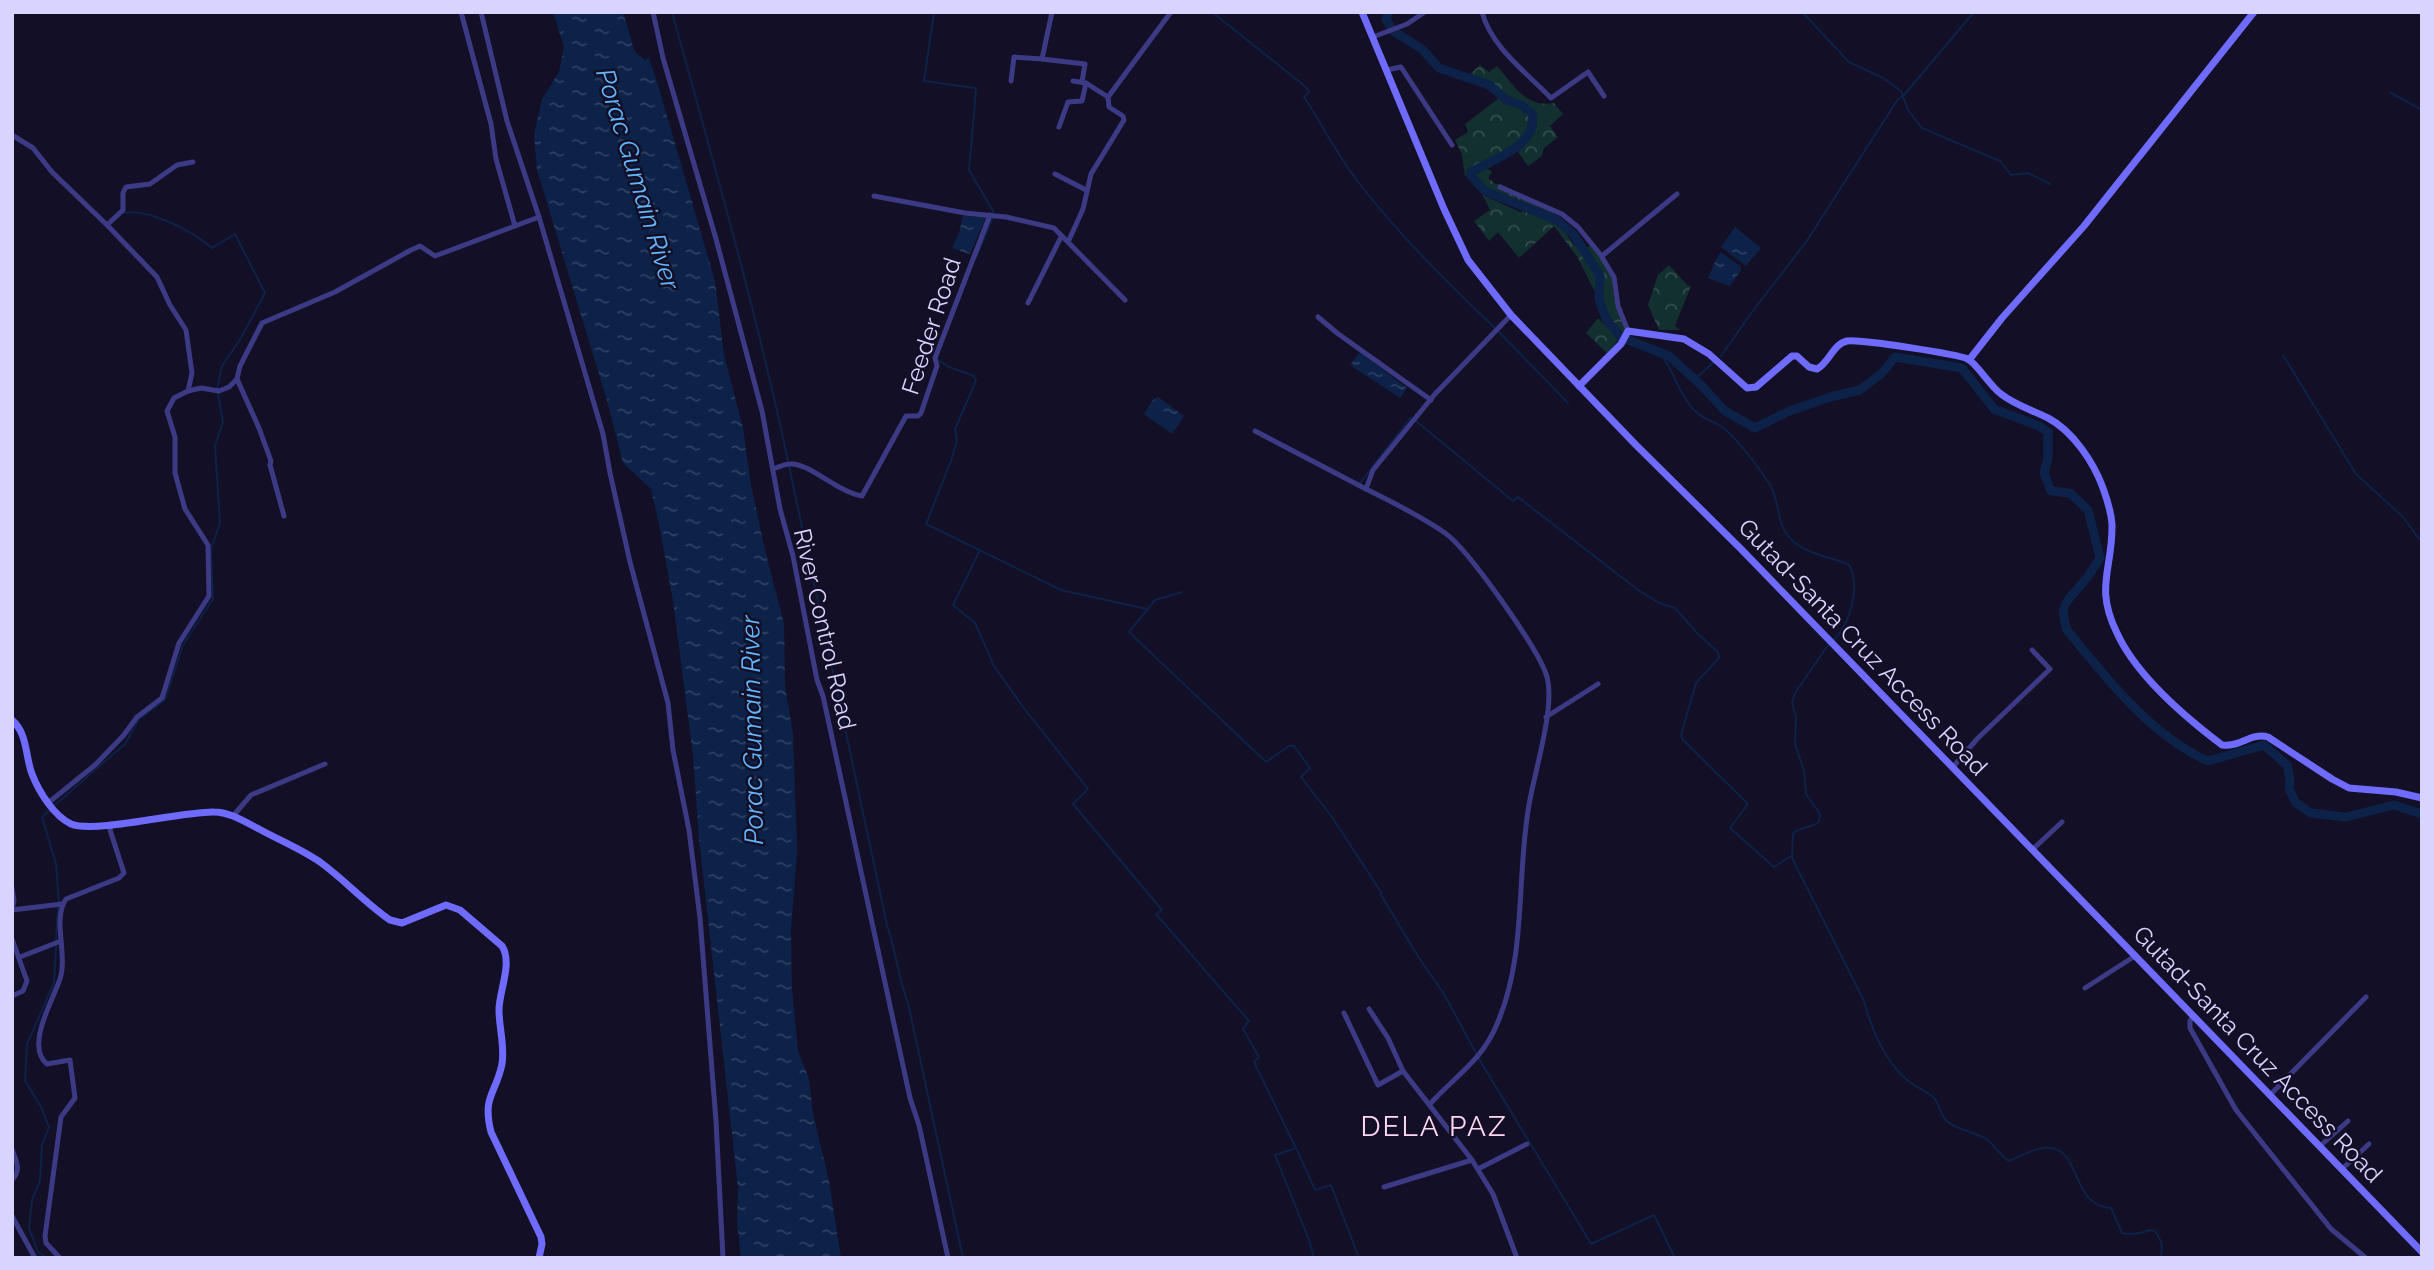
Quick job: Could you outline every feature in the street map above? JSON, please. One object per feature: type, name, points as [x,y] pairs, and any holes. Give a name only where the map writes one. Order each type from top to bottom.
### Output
[{"type":"street","points":[[461,12],[515,226]]},
{"type":"street","points":[[481,12],[507,121],[539,217],[603,434],[630,562],[668,704],[700,918],[716,1121],[723,1258]]},
{"type":"street","name":"River Control Road","points":[[653,12],[663,58],[725,271],[762,411],[817,680],[823,696],[910,1098],[919,1125],[948,1258]]},
{"type":"street","points":[[1042,59],[1052,12]]},
{"type":"street","points":[[1069,240],[1083,209],[1091,174],[1124,120],[1123,116],[1109,107],[1108,97],[1171,12]]},
{"type":"street","name":"Gutad-Santa Cruz Access Road","points":[[1362,12],[1468,260],[1511,315],[2422,1252]]},
{"type":"street","points":[[1373,37],[1406,24],[1425,12]]},
{"type":"street","points":[[1482,12],[1488,28],[1501,46],[1551,98],[1588,72],[1604,96]]},
{"type":"street","points":[[1969,360],[2002,318],[2084,226],[2254,12]]},
{"type":"street","points":[[1011,81],[1014,57],[1085,64],[1082,102],[1068,102],[1059,127]]},
{"type":"street","points":[[1387,70],[1401,67],[1452,145]]},
{"type":"street","points":[[1073,81],[1084,83],[1108,97]]},
{"type":"street","points":[[12,135],[33,148],[52,172],[157,277],[186,330],[192,373],[188,391]]},
{"type":"street","points":[[107,225],[123,210],[126,187],[150,184],[177,165],[193,162]]},
{"type":"street","points":[[1055,174],[1086,190]]},
{"type":"street","points":[[1500,187],[1568,218],[1602,256],[1614,277],[1618,306],[1627,333],[1621,344],[1579,386]]},
{"type":"street","points":[[1602,256],[1677,194]]},
{"type":"street","points":[[874,196],[1049,226],[1061,237],[1069,240],[1125,300]]},
{"type":"street","name":"Feeder Road","points":[[773,469],[791,463],[837,487],[862,496],[906,416],[918,416],[921,413],[937,366],[935,358],[948,320],[992,215]]},
{"type":"street","points":[[284,516],[260,428],[237,379],[240,366],[262,323],[335,292],[420,246],[435,256],[539,217]]},
{"type":"street","points":[[1028,303],[1061,237]]},
{"type":"street","points":[[1366,489],[1373,470],[1431,400],[1511,315]]},
{"type":"street","points":[[1318,317],[1431,400]]},
{"type":"street","points":[[1627,333],[1684,339],[1709,354],[1746,388],[1751,389],[1792,356],[1797,356],[1809,367],[1817,369],[1839,345],[1851,341],[1969,360],[2000,394],[2060,425],[2097,473],[2112,524],[2104,593],[2107,608],[2118,636],[2145,675],[2159,689],[2222,745],[2231,746],[2256,736],[2267,737],[2349,788],[2396,792],[2422,798]]},
{"type":"street","points":[[48,803],[95,765],[137,717],[162,698],[178,643],[209,596],[208,545],[185,509],[175,473],[175,437],[167,411],[169,402],[188,391],[201,388],[219,391],[237,379]]},
{"type":"street","points":[[1255,431],[1446,534],[1465,553],[1508,612],[1547,676],[1546,717],[1528,806],[1516,955],[1508,996],[1497,1026],[1484,1050],[1430,1104]]},
{"type":"street","points":[[1953,767],[1977,739],[2050,669],[2032,650]]},
{"type":"street","points":[[1546,717],[1598,684]]},
{"type":"street","points":[[12,720],[18,725],[24,740],[32,775],[48,803],[71,824],[111,824],[215,812],[233,816],[321,863],[390,920],[402,923],[446,905],[460,910],[502,946],[506,960],[499,1008],[502,1065],[486,1107],[487,1117],[491,1132],[541,1237],[539,1258]]},
{"type":"street","points":[[233,816],[251,795],[326,764]]},
{"type":"street","points":[[2032,850],[2062,822]]},
{"type":"street","points":[[60,1258],[46,1242],[45,1236],[61,1117],[75,1098],[74,1078],[70,1060],[47,1064],[41,1060],[38,1046],[49,1003],[62,971],[57,942],[62,904],[66,899],[119,878],[124,873],[110,830],[111,824]]},
{"type":"street","points":[[12,888],[12,910],[62,904]]},
{"type":"street","points":[[12,939],[27,981],[23,991],[12,996]]},
{"type":"street","points":[[20,957],[57,942]]},
{"type":"street","points":[[2085,988],[2135,956]]},
{"type":"street","points":[[2270,1094],[2366,998]]},
{"type":"street","points":[[1369,1009],[1388,1038],[1404,1071],[1472,1160],[1493,1194],[1517,1258]]},
{"type":"street","points":[[1344,1013],[1378,1085],[1404,1071]]},
{"type":"street","points":[[2193,1016],[2190,1028],[2236,1110],[2331,1229],[2366,1258]]},
{"type":"street","points":[[2320,1146],[2348,1121]]},
{"type":"street","points":[[1478,1169],[1527,1144]]},
{"type":"street","points":[[2342,1169],[2369,1144]]},
{"type":"street","points":[[12,1149],[18,1168],[18,1174],[12,1180]]},
{"type":"street","points":[[1384,1187],[1472,1160]]},
{"type":"street","points":[[12,1216],[34,1258]]},
{"type":"green space","points":[[1480,65],[1489,72],[1497,66],[1521,94],[1535,102],[1554,103],[1563,114],[1550,126],[1558,137],[1544,148],[1542,156],[1528,166],[1518,152],[1537,125],[1534,113],[1524,104],[1510,99],[1491,82],[1467,77]]},
{"type":"green space","points":[[1499,98],[1521,108],[1530,116],[1529,127],[1516,144],[1465,176],[1462,155],[1455,140],[1468,132],[1465,124]]},
{"type":"green space","points":[[1486,167],[1492,172],[1488,178],[1496,184],[1501,184],[1559,215],[1487,190],[1474,175]]},
{"type":"green space","points":[[1483,195],[1520,212],[1525,210],[1558,222],[1598,276],[1596,294],[1578,258],[1554,226],[1519,258],[1498,232],[1489,241],[1474,221],[1490,210]]},
{"type":"green space","points":[[1593,243],[1613,277],[1616,305],[1627,327],[1623,334],[1608,317],[1602,300],[1602,274],[1585,249]]},
{"type":"green space","points":[[1669,265],[1691,286],[1675,326],[1680,330],[1659,330],[1648,305],[1658,275]]},
{"type":"green space","points":[[1598,318],[1619,339],[1607,353],[1586,333]]},
{"type":"water","name":"Porac Gumain River","points":[[553,12],[623,12],[635,52],[645,60],[649,58],[715,281],[724,355],[743,428],[751,485],[784,624],[785,686],[793,733],[797,851],[791,931],[792,988],[798,1051],[809,1079],[841,1258],[741,1258],[737,1222],[738,1188],[699,839],[693,756],[673,601],[659,524],[651,489],[623,463],[608,404],[537,170],[534,135],[542,99],[559,72],[564,47]]},
{"type":"water","points":[[963,216],[986,217],[969,254],[952,248]]},
{"type":"water","points":[[1735,227],[1761,248],[1746,266],[1721,247]]},
{"type":"water","points":[[1721,252],[1741,267],[1730,286],[1708,278]]},
{"type":"water","points":[[1360,352],[1407,388],[1400,398],[1350,365]]},
{"type":"water","points":[[1158,397],[1184,416],[1172,434],[1144,414]]},
{"type":"waterway","points":[[672,12],[748,292],[788,461]]},
{"type":"waterway","points":[[934,12],[924,81],[976,90],[969,170],[993,211],[976,258]]},
{"type":"waterway","points":[[1212,12],[1306,87],[1309,92],[1304,97],[1359,183],[1424,258],[1495,328]]},
{"type":"waterway","points":[[1389,12],[1386,19],[1393,31],[1422,49],[1439,68],[1489,85],[1508,101],[1522,105],[1533,115],[1528,136],[1521,144],[1471,172],[1471,176],[1485,191],[1557,220],[1574,235],[1600,276],[1599,299],[1606,319],[1621,337],[1669,356],[1725,411],[1755,428],[1787,412],[1860,390],[1882,373],[1895,357],[1962,368],[1994,409],[2048,432],[2048,458],[2044,473],[2051,491],[2070,493],[2088,510],[2100,558],[2086,580],[2067,601],[2064,610],[2065,622],[2067,630],[2130,704],[2167,736],[2208,761],[2264,745],[2287,765],[2289,789],[2296,803],[2311,813],[2346,817],[2394,805],[2422,814]]},
{"type":"waterway","points":[[1802,12],[1849,62],[1883,78],[1901,91],[1908,110],[1922,128],[2000,161],[2011,175],[2028,173],[2050,184]]},
{"type":"waterway","points":[[1721,356],[1806,242],[1898,99],[1974,12]]},
{"type":"waterway","points":[[2391,93],[2422,110]]},
{"type":"waterway","points":[[55,805],[125,744],[139,719],[165,700],[183,645],[213,599],[211,549],[220,523],[215,446],[223,422],[217,389],[222,366],[241,338],[265,293],[235,234],[212,248],[170,222],[145,214],[123,213]]},
{"type":"waterway","points":[[1499,332],[1568,403]]},
{"type":"waterway","points":[[1658,351],[1688,403],[1700,415],[1728,432],[1770,485],[1783,527],[1791,539],[1811,552],[1849,565],[1854,584],[1852,605],[1844,626],[1832,641]]},
{"type":"waterway","points":[[2283,355],[2356,474],[2403,517],[2422,543]]},
{"type":"waterway","points":[[938,360],[974,376],[976,381],[955,429],[957,440],[951,461],[926,524],[1061,590],[1147,609]]},
{"type":"waterway","points":[[1695,379],[1715,361]]},
{"type":"waterway","points":[[1360,483],[1411,417]]},
{"type":"waterway","points":[[1416,421],[1513,501],[1518,497],[1638,590],[1659,603],[1675,608],[1718,652],[1719,658],[1696,683],[1681,735],[1748,804],[1730,828],[1774,867],[1791,856]]},
{"type":"waterway","points":[[789,466],[887,925],[908,1003],[963,1258]]},
{"type":"waterway","points":[[979,552],[953,605],[975,623],[994,666],[1088,789],[1073,804],[1162,910],[1156,914],[1249,1021],[1243,1029],[1259,1057],[1254,1062],[1296,1148],[1275,1155],[1314,1258]]},
{"type":"waterway","points":[[1182,592],[1155,600],[1129,632],[1266,762],[1289,746],[1294,746],[1310,768],[1301,777],[1332,817],[1381,892],[1419,958],[1444,994],[1477,1055]]},
{"type":"waterway","points":[[1828,645],[1795,693],[1792,703],[1796,717],[1795,744],[1804,771],[1806,794],[1820,814],[1819,822],[1793,833],[1792,858],[1864,1001],[1880,1044],[1899,1073],[1934,1098],[1947,1121],[1986,1139],[2009,1161],[2040,1148],[2061,1152],[2068,1159],[2089,1198],[2098,1205],[2111,1208],[2122,1233],[2155,1231],[2161,1244],[2161,1258]]},
{"type":"waterway","points":[[51,809],[42,817],[56,864],[59,902]]},
{"type":"waterway","points":[[56,940],[58,908]]},
{"type":"waterway","points":[[47,1258],[38,1252],[29,1228],[32,1200],[40,1181],[42,1145],[49,1127],[41,1107],[25,1081],[27,1044],[54,983],[56,946]]},
{"type":"waterway","points":[[1479,1059],[1591,1244],[1654,1215],[1675,1258]]},
{"type":"waterway","points":[[1297,1150],[1315,1190],[1331,1185],[1359,1258]]},
{"type":"district","name":"DELA PAZ","points":[[1434,1126]]}]
